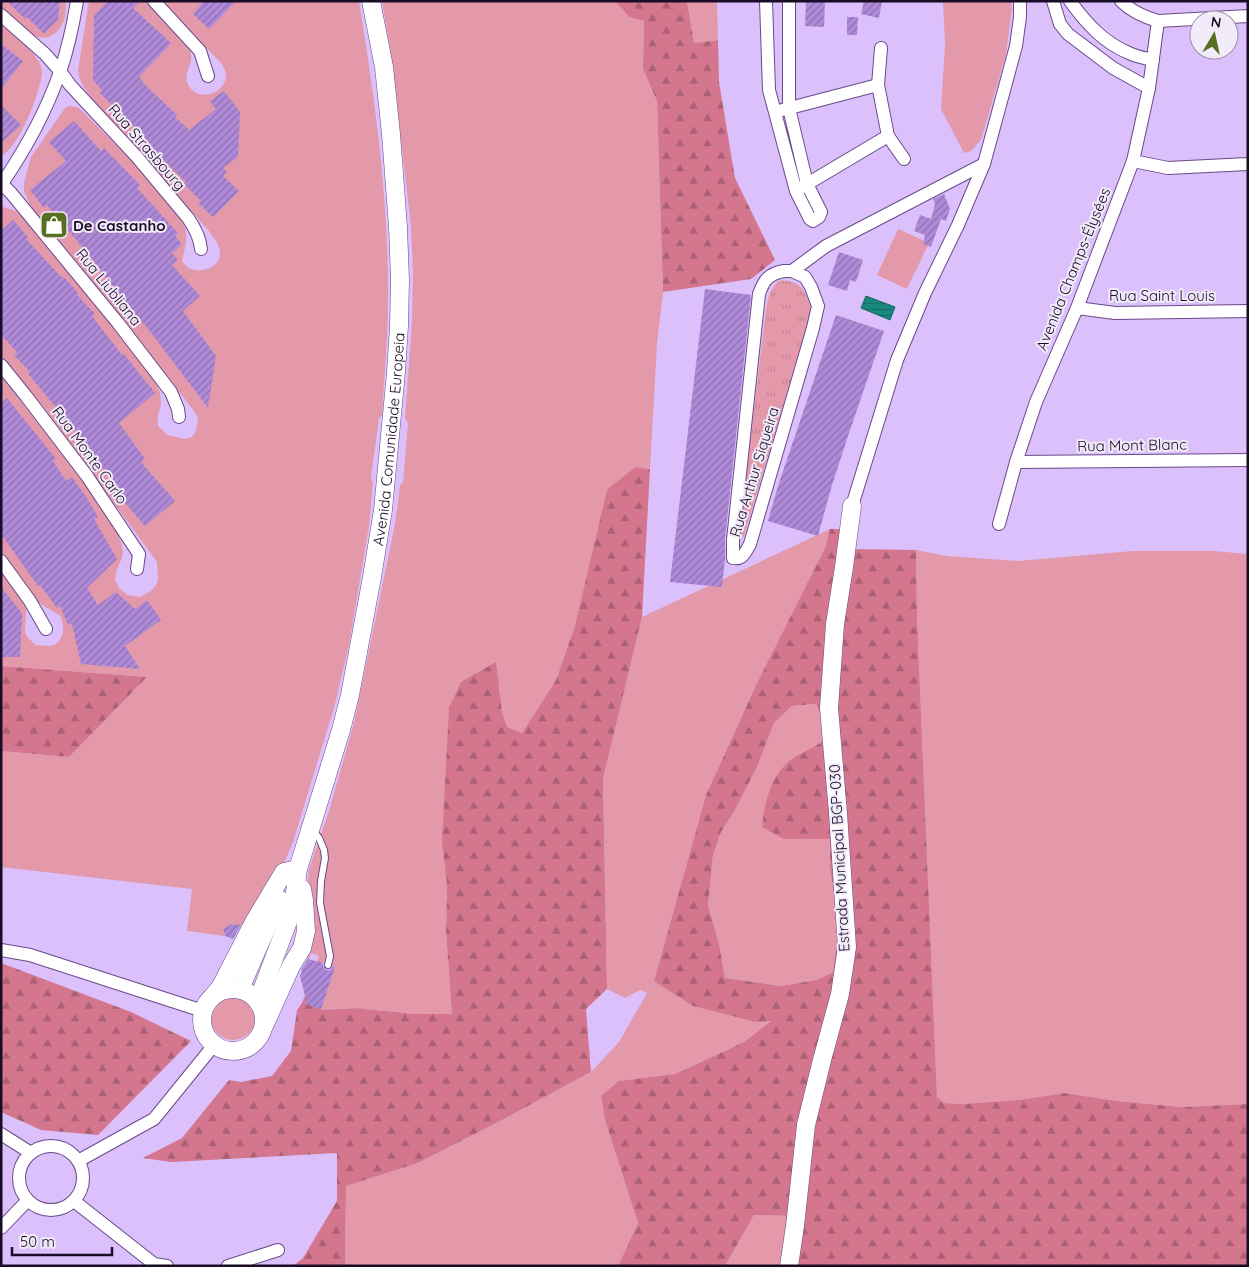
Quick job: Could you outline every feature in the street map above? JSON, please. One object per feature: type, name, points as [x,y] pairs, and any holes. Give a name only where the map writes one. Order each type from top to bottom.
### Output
[{"type":"street","points":[[2,184],[26,147],[50,99],[73,26],[78,1]]},
{"type":"street","points":[[154,1],[200,51],[208,76]]},
{"type":"street","name":"Avenida Comunidade Europeia","points":[[253,995],[282,892],[298,869],[341,730],[359,651],[383,510],[396,372],[400,296],[395,175],[384,67],[371,1]]},
{"type":"street","points":[[766,1],[769,90],[796,192],[810,219],[816,220],[821,212],[807,184],[789,108],[789,1]]},
{"type":"street","points":[[852,506],[897,360],[925,293],[958,225],[984,164],[1016,46],[1020,1]]},
{"type":"street","points":[[1053,1],[1060,24],[1068,34],[1113,68],[1149,88]]},
{"type":"street","points":[[1070,1],[1092,28],[1110,42],[1130,54],[1152,60]]},
{"type":"street","points":[[1121,1],[1136,13],[1158,21],[1248,16]]},
{"type":"street","name":"Rua Strasbourg","points":[[1,15],[45,54],[70,85],[136,157],[188,218],[200,240],[201,249]]},
{"type":"street","name":"Avenida Champs-Élysées","points":[[999,524],[1016,462],[1036,402],[1077,308],[1133,161],[1149,88],[1158,21]]},
{"type":"street","points":[[767,41],[789,40]]},
{"type":"street","points":[[881,48],[878,85],[888,136],[904,159]]},
{"type":"street","points":[[775,112],[878,85]]},
{"type":"street","points":[[796,192],[888,136]]},
{"type":"street","points":[[1133,161],[1168,168],[1248,164]]},
{"type":"street","name":"Rua Arthur Siqueira","points":[[792,271],[805,277],[815,295],[818,306],[750,544],[742,557],[734,558],[734,540],[759,294],[768,277],[776,273],[792,271],[826,246],[984,164]]},
{"type":"street","name":"Rua Liubliana","points":[[2,184],[118,323],[171,392],[178,409],[179,418]]},
{"type":"street","name":"Rua Saint Louis","points":[[1077,308],[1115,313],[1248,311]]},
{"type":"street","name":"Rua Monte Carlo","points":[[1,365],[87,476],[139,554],[138,569]]},
{"type":"street","name":"Rua Mont Blanc","points":[[1016,462],[1248,460]]},
{"type":"street","name":"Estrada Municipal BGP-030","points":[[789,1266],[806,1125],[840,994],[848,947],[829,708],[835,624],[852,506]]},
{"type":"street","points":[[1,561],[30,601],[46,628]]},
{"type":"street","points":[[253,995],[262,1010],[264,1019],[259,1037],[243,1050],[228,1051],[214,1045],[207,1038],[203,1030],[203,1011],[206,1003],[220,988],[254,922],[284,872],[298,869]]},
{"type":"street","name":"Avenida Comunidade Europeia","points":[[263,1028],[291,966],[302,948],[306,931],[299,910],[298,869]]},
{"type":"street","points":[[282,892],[284,901],[299,910]]},
{"type":"street","name":"Avenida Comunidade Europeia","points":[[253,995],[299,910]]},
{"type":"street","points":[[1,950],[30,955],[203,1011]]},
{"type":"street","points":[[213,996],[228,990],[253,995],[283,985]]},
{"type":"street","points":[[78,1161],[154,1119],[214,1045]]},
{"type":"street","points":[[1,1134],[31,1153]]},
{"type":"street","points":[[51,1146],[62,1148],[71,1153],[78,1161],[82,1169],[83,1178],[79,1194],[74,1200],[56,1210],[46,1210],[27,1201],[19,1182],[19,1171],[23,1161],[31,1153],[40,1148],[51,1146]]},
{"type":"street","points":[[74,1200],[154,1264],[167,1266]]},
{"type":"street","points":[[1,1228],[27,1201]]},
{"type":"street","points":[[228,1266],[278,1250]]},
{"type":"lane","points":[[311,827],[319,838],[325,858],[320,881],[320,903],[330,956],[328,965]]},
{"type":"green space","points":[[1,1],[66,1],[65,17],[56,33],[44,38],[39,37],[23,29],[1,7]]},
{"type":"green space","points":[[89,1],[146,1],[188,45],[191,58],[186,76],[187,83],[193,91],[205,95],[211,94],[222,87],[226,74],[222,64],[161,1],[359,1],[370,76],[380,151],[386,226],[388,263],[387,330],[382,415],[379,418],[371,478],[373,482],[369,526],[349,645],[334,708],[293,842],[282,868],[248,921],[239,926],[232,924],[223,929],[225,936],[187,931],[192,889],[1,867],[1,751],[69,757],[147,677],[1,666],[1,571],[21,595],[26,609],[25,632],[28,638],[36,645],[55,645],[63,633],[63,625],[59,615],[39,603],[1,551],[1,376],[89,488],[117,533],[123,551],[115,579],[119,588],[127,595],[140,597],[151,591],[158,580],[157,562],[45,409],[1,356],[1,209],[3,207],[21,214],[63,264],[154,378],[160,393],[161,405],[158,415],[158,426],[168,435],[185,439],[192,437],[196,431],[198,418],[194,411],[108,300],[33,212],[24,191],[24,183],[31,157],[65,108],[70,106],[79,108],[132,161],[182,220],[186,236],[182,261],[187,267],[196,270],[207,269],[216,264],[220,255],[218,245],[208,230],[100,108],[83,86],[78,70]]},
{"type":"green space","points":[[382,1],[615,1],[629,17],[644,20],[643,69],[657,101],[663,292],[657,344],[650,469],[635,467],[556,680],[522,733],[507,727],[502,712],[496,663],[447,884],[446,932],[452,1014],[416,1014],[355,1008],[321,1010],[335,967],[317,961],[319,956],[311,953],[309,959],[304,957],[309,869],[329,811],[354,723],[395,524],[400,485],[403,482],[408,423],[405,418],[412,321],[413,272],[411,225],[390,49]]},
{"type":"green space","points":[[615,1],[687,1],[694,43],[718,40],[719,82],[735,178],[775,260],[751,279],[663,292],[657,101],[643,69],[644,21],[629,17]]},
{"type":"green space","points":[[687,1],[717,1],[718,40],[694,43]]},
{"type":"green space","points":[[943,1],[1011,1],[1012,8],[1006,54],[981,140],[971,151],[964,153],[941,109],[945,44]]},
{"type":"green space","points":[[1,23],[30,50],[40,64],[42,73],[28,119],[15,142],[1,156]]},
{"type":"green space","points":[[898,229],[929,243],[907,289],[877,275]]},
{"type":"green space","points":[[778,281],[797,284],[805,293],[811,311],[742,538],[739,534],[766,309],[770,294]]},
{"type":"green space","points":[[635,467],[650,469],[642,617],[603,779],[607,989],[586,1009],[591,1072],[418,1163],[346,1186],[345,1266],[293,1266],[303,1258],[337,1201],[337,1153],[171,1162],[143,1158],[182,1138],[229,1080],[241,1082],[272,1076],[291,1051],[297,1010],[302,1003],[317,961],[321,962],[312,995],[309,994],[305,1003],[321,1010],[355,1008],[416,1014],[452,1014],[446,932],[447,884],[442,842],[449,708],[461,682],[496,662],[502,712],[507,727],[522,733],[556,680],[575,626],[607,490]]},
{"type":"green space","points":[[830,529],[825,548],[757,683],[706,795],[654,981],[772,1020],[744,1042],[675,1074],[620,1081],[601,1096],[605,1120],[638,1223],[618,1266],[345,1266],[346,1186],[418,1163],[591,1072],[619,1042],[647,993],[640,990],[625,998],[607,989],[603,779],[642,617]]},
{"type":"green space","points":[[830,529],[855,529],[852,549],[916,550],[917,617],[937,1097],[944,1103],[962,1104],[1019,1100],[1064,1093],[1117,1101],[1181,1107],[1248,1104],[1248,1266],[792,1266],[797,1216],[754,1215],[725,1266],[618,1266],[638,1223],[605,1120],[601,1096],[619,1081],[675,1074],[744,1042],[771,1021],[756,1022],[693,1006],[654,981],[706,795],[757,683],[825,548]],"holes":[[[816,704],[822,719],[822,742],[791,759],[776,776],[769,792],[762,827],[784,839],[830,839],[830,868],[836,903],[837,941],[833,972],[817,980],[781,986],[725,978],[719,944],[708,905],[713,855],[721,832],[734,812],[757,767],[774,723],[792,706]]]},
{"type":"green space","points":[[916,550],[947,556],[1018,561],[1133,551],[1214,551],[1248,554],[1248,1104],[1181,1107],[1117,1101],[1064,1093],[1019,1100],[962,1104],[944,1103],[937,1097],[917,617]]},
{"type":"green space","points":[[1,666],[147,677],[69,757],[1,751]]},
{"type":"green space","points":[[816,704],[822,719],[822,742],[784,839],[830,839],[830,868],[836,903],[837,941],[833,972],[817,980],[781,986],[725,978],[719,944],[708,905],[713,855],[721,832],[734,812],[757,767],[774,723],[792,706]]},
{"type":"green space","points":[[1,963],[131,1012],[191,1041],[98,1135],[41,1130],[1,1112]]},
{"type":"green space","points":[[229,996],[237,996],[249,1002],[255,1018],[249,1034],[237,1040],[229,1040],[217,1034],[211,1022],[211,1014],[217,1002]]},
{"type":"green space","points":[[754,1215],[797,1216],[792,1266],[725,1266]]},
{"type":"shaded area","points":[[866,296],[895,307],[890,320],[861,308]]},
{"type":"building","points":[[7,1],[60,1],[58,20],[44,34]]},
{"type":"building","points":[[108,1],[140,1],[133,8],[171,43],[139,77],[177,115],[175,117],[189,130],[216,109],[210,101],[224,91],[240,112],[238,157],[223,168],[227,172],[223,176],[239,191],[213,217],[198,203],[201,201],[184,184],[186,182],[149,146],[151,144],[100,93],[102,90],[93,80],[94,15]]},
{"type":"building","points":[[204,1],[236,1],[209,29],[193,14]]},
{"type":"building","points":[[806,1],[825,1],[824,27],[805,26]]},
{"type":"building","points":[[864,1],[882,1],[879,18],[861,14]]},
{"type":"building","points":[[847,17],[858,17],[857,35],[847,35]]},
{"type":"building","points":[[1,44],[23,61],[1,89]]},
{"type":"building","points":[[1,105],[21,125],[1,143]]},
{"type":"building","points":[[74,121],[101,151],[104,148],[140,185],[137,188],[178,233],[175,236],[182,244],[172,253],[178,260],[172,265],[200,296],[183,311],[216,356],[208,408],[93,260],[47,205],[44,208],[30,190],[66,161],[49,142]]},
{"type":"building","points":[[944,194],[950,209],[946,221],[941,219],[931,247],[923,244],[925,235],[914,231],[920,215],[931,219],[935,204],[933,199]]},
{"type":"building","points":[[13,220],[28,237],[26,239],[78,293],[77,295],[95,314],[92,316],[122,355],[124,354],[155,393],[119,423],[145,459],[141,462],[175,501],[145,526],[113,489],[116,487],[90,448],[28,374],[30,372],[14,355],[17,352],[1,335],[1,231]]},
{"type":"building","points":[[839,252],[863,260],[856,282],[850,280],[847,291],[828,285]]},
{"type":"building","points":[[705,289],[751,295],[725,539],[722,587],[670,582]]},
{"type":"building","points":[[836,315],[884,331],[832,485],[818,536],[768,521]]},
{"type":"building","points":[[7,398],[56,459],[53,461],[66,481],[72,477],[86,497],[98,517],[94,519],[117,559],[87,588],[98,605],[116,592],[135,609],[147,600],[161,620],[125,646],[140,669],[81,664],[72,624],[68,625],[60,606],[57,608],[40,585],[38,586],[1,534],[1,403]]},
{"type":"building","points":[[1,587],[22,613],[20,657],[1,657]]},
{"type":"building","points":[[232,924],[241,925],[233,939],[225,936],[223,929]]},
{"type":"building","points":[[308,959],[323,963],[323,967],[326,970],[330,970],[333,966],[335,967],[321,1010],[305,1003],[306,1000],[300,976],[301,970]]},
{"type":"place","name":"De Castanho","points":[[54,225]]}]
